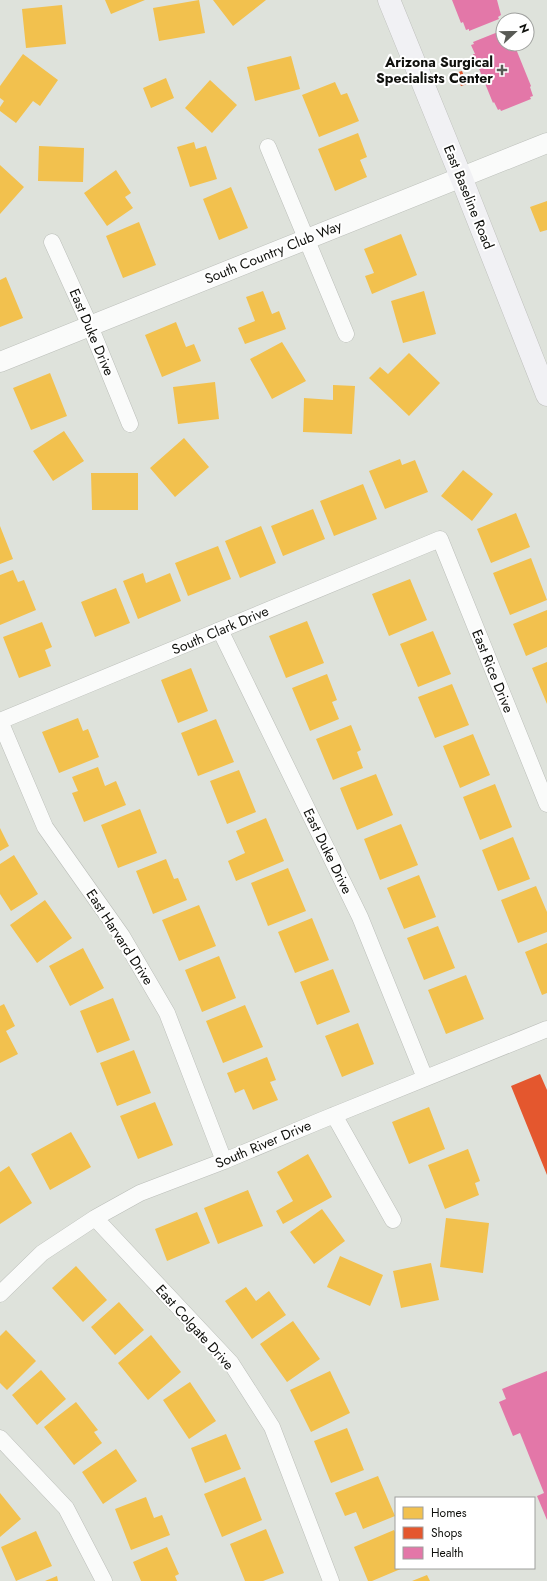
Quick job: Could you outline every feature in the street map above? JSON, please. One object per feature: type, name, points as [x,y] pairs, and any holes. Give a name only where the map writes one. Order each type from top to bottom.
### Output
[{"type":"main road","name":"East Baseline Road","points":[[388,0],[461,177],[547,395]]},
{"type":"street","name":"South Country Club Way","points":[[0,362],[547,143]]},
{"type":"street","points":[[268,148],[346,334]]},
{"type":"street","name":"East Duke Drive","points":[[52,242],[90,326],[130,424]]},
{"type":"street","name":"South Clark Drive","points":[[0,721],[440,538]]},
{"type":"street","name":"East Rice Drive","points":[[440,538],[547,804]]},
{"type":"street","name":"East Duke Drive","points":[[220,630],[360,917],[425,1078]]},
{"type":"street","name":"East Harvard Drive","points":[[0,721],[45,827],[122,936],[167,1013],[224,1161]]},
{"type":"street","name":"South River Drive","points":[[0,1294],[42,1253],[94,1218],[140,1193],[224,1161],[547,1029]]},
{"type":"street","points":[[334,1115],[393,1220]]},
{"type":"street","name":"East Colgate Drive","points":[[94,1218],[231,1363],[272,1427],[331,1581]]},
{"type":"street","points":[[0,1438],[66,1508],[104,1581]]},
{"type":"building: Homes","points":[[105,0],[145,0],[111,14]]},
{"type":"building: Homes","points":[[199,0],[205,33],[159,41],[153,8]]},
{"type":"building: Homes","points":[[213,0],[266,0],[233,26]]},
{"type":"building: Homes","points":[[62,5],[66,44],[26,48],[22,9]]},
{"type":"building: Homes","points":[[23,54],[58,80],[40,106],[33,101],[16,123],[0,111],[0,107],[4,101],[0,98],[0,86]]},
{"type":"building: Homes","points":[[291,56],[300,89],[255,101],[247,67]]},
{"type":"building: Homes","points":[[166,78],[174,98],[151,108],[143,88]]},
{"type":"building: Homes","points":[[210,80],[237,105],[212,133],[185,108]]},
{"type":"building: Homes","points":[[335,82],[341,95],[347,93],[359,121],[319,137],[302,95]]},
{"type":"building: Homes","points":[[358,133],[367,157],[360,160],[367,177],[335,191],[318,149]]},
{"type":"building: Homes","points":[[194,142],[196,149],[206,146],[217,179],[190,187],[177,147]]},
{"type":"building: Homes","points":[[39,146],[84,148],[83,182],[38,181]]},
{"type":"building: Homes","points":[[0,165],[24,187],[0,214]]},
{"type":"building: Homes","points":[[116,170],[131,193],[125,197],[133,208],[107,226],[84,193]]},
{"type":"building: Homes","points":[[231,187],[248,228],[219,240],[203,199]]},
{"type":"building: Homes","points":[[547,201],[547,230],[540,232],[530,207]]},
{"type":"building: Homes","points":[[139,222],[156,265],[123,278],[106,236]]},
{"type":"building: Homes","points":[[401,234],[417,275],[372,294],[365,276],[374,273],[364,249]]},
{"type":"building: Homes","points":[[6,277],[23,318],[0,327],[0,280]]},
{"type":"building: Homes","points":[[263,291],[272,314],[279,311],[286,329],[245,344],[238,328],[255,321],[246,297]]},
{"type":"building: Homes","points":[[424,291],[436,334],[403,343],[391,301]]},
{"type":"building: Homes","points":[[176,322],[186,347],[194,344],[201,361],[162,377],[145,335]]},
{"type":"building: Homes","points":[[282,342],[306,381],[272,399],[250,359]]},
{"type":"building: Homes","points":[[409,353],[440,383],[409,416],[369,378],[380,367],[388,374]]},
{"type":"building: Homes","points":[[50,373],[67,416],[31,430],[13,388]]},
{"type":"building: Homes","points":[[215,382],[219,419],[178,424],[173,387]]},
{"type":"building: Homes","points":[[333,385],[355,386],[352,434],[303,432],[304,398],[333,400]]},
{"type":"building: Homes","points":[[64,431],[84,461],[53,481],[33,451]]},
{"type":"building: Homes","points":[[184,438],[209,467],[175,497],[150,468]]},
{"type":"building: Homes","points":[[400,459],[402,465],[415,460],[428,492],[385,509],[369,471]]},
{"type":"building: Homes","points":[[463,470],[493,494],[472,521],[441,496]]},
{"type":"building: Homes","points":[[91,473],[138,473],[138,510],[92,510]]},
{"type":"building: Homes","points":[[363,484],[377,519],[334,536],[320,501]]},
{"type":"building: Homes","points":[[313,509],[325,539],[283,556],[271,526]]},
{"type":"building: Homes","points":[[516,513],[530,547],[491,563],[477,529]]},
{"type":"building: Homes","points":[[0,526],[13,559],[0,564]]},
{"type":"building: Homes","points":[[261,526],[276,563],[240,578],[225,541]]},
{"type":"building: Homes","points":[[218,546],[231,579],[188,596],[175,563]]},
{"type":"building: Homes","points":[[531,558],[547,600],[510,615],[493,573]]},
{"type":"building: Homes","points":[[13,570],[18,582],[24,580],[36,610],[0,625],[0,575]]},
{"type":"building: Homes","points":[[143,573],[146,583],[170,573],[181,601],[138,619],[123,581]]},
{"type":"building: Homes","points":[[410,579],[427,620],[389,636],[372,594]]},
{"type":"building: Homes","points":[[116,588],[130,623],[95,637],[81,602]]},
{"type":"building: Homes","points":[[547,610],[547,647],[526,656],[513,624]]},
{"type":"building: Homes","points":[[307,621],[324,663],[286,678],[269,636]]},
{"type":"building: Homes","points":[[42,622],[52,647],[45,650],[51,666],[19,678],[3,637]]},
{"type":"building: Homes","points":[[433,631],[451,674],[418,687],[400,644]]},
{"type":"building: Homes","points":[[547,662],[547,704],[532,668]]},
{"type":"building: Homes","points":[[191,668],[208,711],[178,723],[161,680]]},
{"type":"building: Homes","points":[[327,674],[337,700],[332,702],[339,719],[310,731],[292,688]]},
{"type":"building: Homes","points":[[452,684],[469,725],[435,738],[418,697]]},
{"type":"building: Homes","points":[[78,718],[83,731],[88,729],[99,757],[59,773],[42,732]]},
{"type":"building: Homes","points":[[216,719],[234,762],[198,776],[181,733]]},
{"type":"building: Homes","points":[[351,725],[361,750],[357,752],[363,768],[333,780],[316,739]]},
{"type":"building: Homes","points":[[473,734],[490,775],[460,788],[443,746]]},
{"type":"building: Homes","points":[[98,767],[105,786],[116,781],[126,805],[84,822],[72,793],[78,791],[72,777]]},
{"type":"building: Homes","points":[[239,770],[256,812],[227,824],[210,781]]},
{"type":"building: Homes","points":[[376,774],[393,815],[357,830],[340,788]]},
{"type":"building: Homes","points":[[495,784],[512,827],[480,840],[463,797]]},
{"type":"building: Homes","points":[[140,809],[157,853],[118,868],[101,825]]},
{"type":"building: Homes","points":[[266,818],[284,861],[236,881],[228,861],[245,853],[236,831]]},
{"type":"building: Homes","points":[[401,824],[418,865],[380,880],[364,839]]},
{"type":"building: Homes","points":[[0,828],[9,846],[0,851]]},
{"type":"building: Homes","points":[[513,837],[530,879],[498,891],[482,850]]},
{"type":"building: Homes","points":[[14,855],[38,894],[11,911],[0,894],[0,864]]},
{"type":"building: Homes","points":[[166,859],[174,879],[178,878],[187,900],[153,914],[136,871]]},
{"type":"building: Homes","points":[[288,868],[306,911],[268,926],[251,883]]},
{"type":"building: Homes","points":[[419,875],[436,917],[404,929],[387,888]]},
{"type":"building: Homes","points":[[536,886],[547,912],[547,932],[518,943],[501,900]]},
{"type":"building: Homes","points":[[45,900],[72,938],[37,963],[10,925]]},
{"type":"building: Homes","points":[[199,905],[216,946],[179,961],[162,920]]},
{"type":"building: Homes","points":[[312,918],[329,960],[295,973],[278,932]]},
{"type":"building: Homes","points":[[438,926],[455,968],[424,980],[407,938]]},
{"type":"building: Homes","points":[[547,943],[547,993],[542,995],[525,952]]},
{"type":"building: Homes","points":[[83,948],[104,988],[70,1006],[49,966]]},
{"type":"building: Homes","points":[[219,956],[236,998],[202,1012],[185,970]]},
{"type":"building: Homes","points":[[333,969],[350,1012],[317,1025],[300,982]]},
{"type":"building: Homes","points":[[466,975],[484,1019],[446,1034],[428,990]]},
{"type":"building: Homes","points":[[113,998],[130,1040],[97,1053],[80,1011]]},
{"type":"building: Homes","points":[[4,1004],[15,1026],[6,1031],[18,1054],[0,1063],[0,1006]]},
{"type":"building: Homes","points":[[245,1005],[263,1047],[223,1063],[206,1021]]},
{"type":"building: Homes","points":[[358,1023],[374,1064],[342,1077],[325,1036]]},
{"type":"building: Homes","points":[[134,1050],[151,1093],[117,1106],[100,1063]]},
{"type":"building: Homes","points":[[267,1057],[276,1080],[270,1082],[278,1100],[253,1110],[244,1089],[235,1093],[227,1073]]},
{"type":"building: Homes","points":[[155,1102],[173,1145],[138,1159],[120,1116]]},
{"type":"building: Homes","points":[[429,1107],[445,1149],[409,1164],[392,1122]]},
{"type":"building: Homes","points":[[71,1132],[91,1167],[50,1190],[31,1154]]},
{"type":"building: Homes","points":[[468,1149],[480,1181],[475,1183],[479,1195],[445,1209],[428,1165]]},
{"type":"building: Homes","points":[[308,1154],[332,1197],[283,1224],[276,1211],[293,1201],[277,1172]]},
{"type":"building: Homes","points":[[9,1166],[32,1203],[0,1224],[0,1172]]},
{"type":"building: Homes","points":[[248,1190],[263,1226],[218,1244],[204,1208]]},
{"type":"building: Homes","points":[[322,1209],[345,1241],[314,1264],[290,1232]]},
{"type":"building: Homes","points":[[197,1212],[210,1243],[167,1261],[155,1229]]},
{"type":"building: Homes","points":[[446,1218],[489,1223],[483,1273],[440,1267]]},
{"type":"building: Homes","points":[[340,1256],[383,1275],[370,1306],[327,1287]]},
{"type":"building: Homes","points":[[431,1263],[439,1300],[401,1308],[393,1271]]},
{"type":"building: Homes","points":[[76,1266],[107,1300],[83,1322],[52,1288]]},
{"type":"building: Homes","points":[[246,1287],[256,1301],[269,1291],[286,1315],[252,1339],[225,1301]]},
{"type":"building: Homes","points":[[119,1302],[144,1330],[115,1355],[91,1327]]},
{"type":"building: Homes","points":[[293,1321],[320,1359],[287,1382],[260,1344]]},
{"type":"building: Homes","points":[[6,1330],[36,1361],[7,1390],[0,1383],[0,1336]]},
{"type":"building: Homes","points":[[151,1335],[181,1372],[148,1400],[118,1363]]},
{"type":"building: Homes","points":[[41,1370],[66,1399],[37,1425],[12,1395]]},
{"type":"building: Homes","points":[[330,1371],[350,1413],[311,1432],[290,1390]]},
{"type":"building: Homes","points":[[190,1382],[216,1421],[189,1439],[163,1400]]},
{"type":"building: Homes","points":[[76,1402],[98,1430],[94,1432],[102,1443],[74,1465],[44,1427]]},
{"type":"building: Homes","points":[[347,1428],[364,1470],[331,1483],[314,1441]]},
{"type":"building: Homes","points":[[226,1434],[241,1469],[205,1483],[191,1448]]},
{"type":"building: Homes","points":[[116,1449],[137,1481],[103,1504],[82,1472]]},
{"type":"building: Homes","points":[[378,1476],[395,1516],[363,1529],[356,1512],[345,1516],[335,1493]]},
{"type":"building: Homes","points":[[245,1477],[262,1520],[222,1537],[204,1494]]},
{"type":"building: Homes","points":[[0,1493],[21,1519],[0,1537]]},
{"type":"building: Homes","points":[[146,1497],[154,1518],[162,1515],[170,1535],[131,1550],[115,1509]]},
{"type":"building: Homes","points":[[266,1529],[284,1573],[263,1581],[245,1581],[230,1544]]},
{"type":"building: Homes","points":[[394,1530],[395,1569],[401,1569],[372,1581],[368,1581],[354,1547]]},
{"type":"building: Homes","points":[[36,1531],[52,1566],[16,1581],[1,1547]]},
{"type":"building: Homes","points":[[167,1547],[179,1574],[175,1576],[177,1581],[141,1581],[133,1562]]},
{"type":"building: Homes","points":[[427,1575],[430,1581],[412,1581]]},
{"type":"building: Homes","points":[[57,1576],[58,1581],[45,1581]]},
{"type":"building: Shops","points":[[462,71],[467,84],[461,86],[455,73]]},
{"type":"building: Shops","points":[[540,1074],[547,1090],[547,1175],[511,1086]]},
{"type":"building: Health","points":[[452,0],[497,0],[500,12],[495,12],[495,21],[469,31],[469,29],[466,30],[463,22],[461,23]]},
{"type":"building: Health","name":"Arizona Surgical Specialists Center","points":[[495,33],[495,52],[517,52],[531,86],[533,96],[530,97],[531,99],[501,111],[500,109],[498,110],[494,102],[493,103],[473,54],[475,54],[471,45],[474,44],[473,42]]},
{"type":"building: Health","points":[[547,1371],[547,1520],[537,1496],[544,1493],[520,1433],[513,1436],[499,1402],[506,1399],[502,1389]]},
{"type":"place","name":"Arizona Surgical Specialists Center","points":[[502,70]]}]
